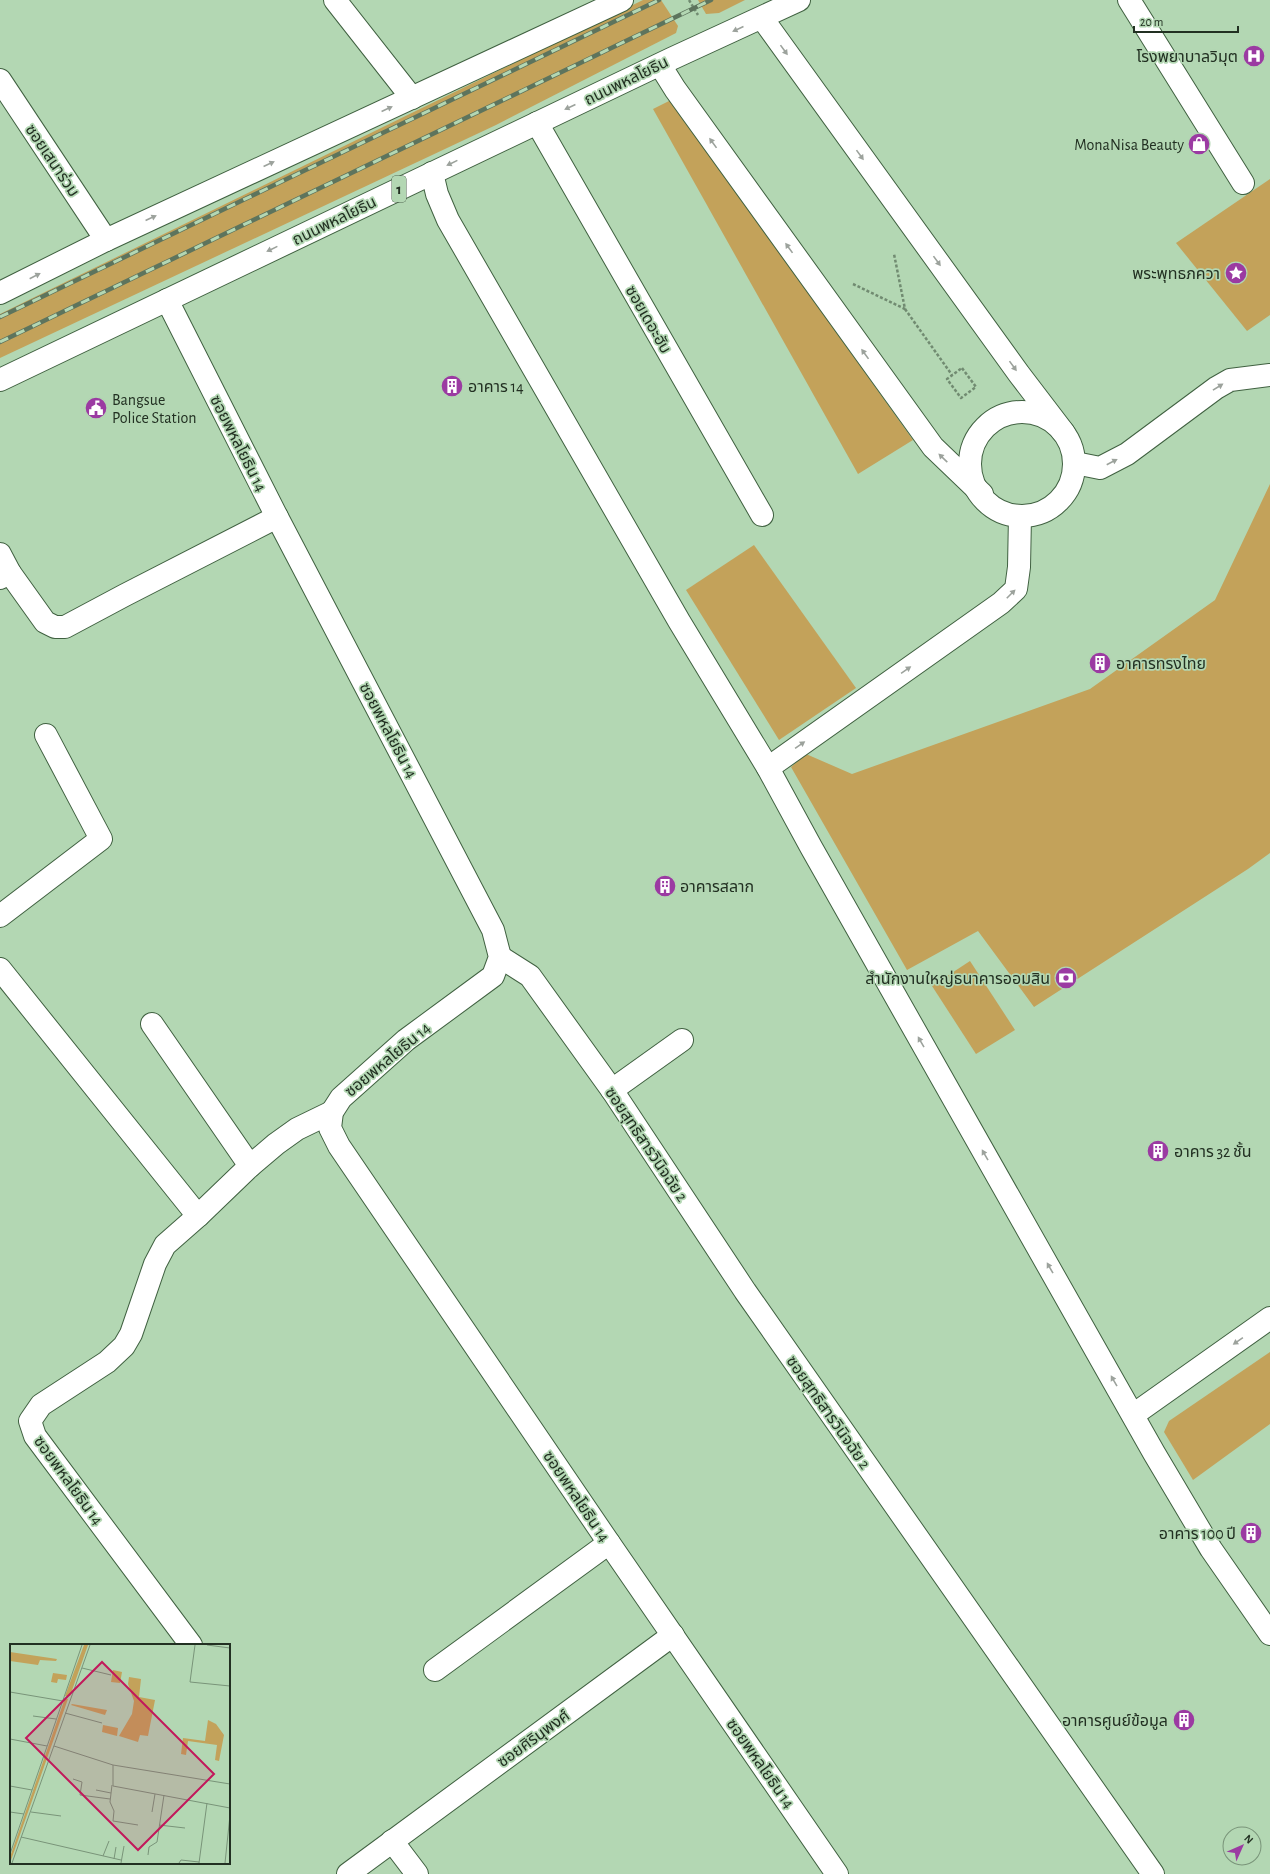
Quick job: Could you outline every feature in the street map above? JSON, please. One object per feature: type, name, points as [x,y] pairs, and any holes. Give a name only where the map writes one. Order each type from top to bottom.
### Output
[{"type":"street","points":[[335,0],[412,98]]},
{"type":"street","name":"ถนนพหลโยธิน","points":[[0,380],[660,64],[799,0]]},
{"type":"street","points":[[1129,0],[1243,184]]},
{"type":"street","points":[[0,293],[106,240],[412,98],[616,1]]},
{"type":"street","points":[[762,18],[1005,355],[1064,433],[1072,447],[1074,463],[1070,484],[1054,506],[1037,514],[1020,516],[1002,511],[987,502],[976,487],[971,470],[972,452],[978,435],[990,422],[1005,415],[1021,411],[1037,414],[1052,421],[1064,433]]},
{"type":"street","points":[[660,64],[675,88],[933,448],[982,494]]},
{"type":"street","name":"ซอยเสนาร่วม","points":[[0,80],[106,240]]},
{"type":"street","name":"ซอยเดอะฮับ","points":[[537,123],[762,516]]},
{"type":"street","points":[[432,173],[437,194],[452,227],[679,621],[768,768],[811,847],[1154,1454],[1211,1549],[1270,1634]]},
{"type":"street","name":"ซอยพหลโยธิน 14","points":[[166,300],[277,517],[494,930],[500,957],[493,976],[406,1040],[341,1098],[332,1112],[330,1128],[339,1146],[609,1543],[837,1874]]},
{"type":"street","points":[[1074,463],[1100,468],[1127,454],[1216,388],[1230,380],[1270,375]]},
{"type":"street","points":[[768,768],[1001,603],[1016,590],[1019,567],[1020,516]]},
{"type":"street","points":[[0,554],[5,576],[45,622],[55,627],[65,627],[124,595],[277,517]]},
{"type":"street","points":[[0,916],[101,839],[46,735]]},
{"type":"street","name":"ซอยสุทธิสารวินิจฉัย 2","points":[[500,957],[530,976],[612,1090],[745,1292],[1153,1874]]},
{"type":"street","points":[[0,969],[198,1216]]},
{"type":"street","points":[[152,1024],[250,1166]]},
{"type":"street","points":[[612,1090],[682,1040]]},
{"type":"street","name":"ซอยพหลโยธิน 14","points":[[190,1644],[35,1436],[30,1421],[41,1405],[107,1362],[124,1346],[131,1334],[156,1264],[165,1245],[198,1216],[250,1166],[297,1129],[332,1112]]},
{"type":"street","points":[[1133,1415],[1270,1318]]},
{"type":"street","points":[[435,1670],[609,1543]]},
{"type":"street","name":"ซอยศิรินุพงศ์","points":[[348,1874],[673,1635]]},
{"type":"street","points":[[392,1841],[417,1874]]},
{"type":"path","points":[[689,0],[702,20]]},
{"type":"path","points":[[893,249],[905,309],[952,375]]},
{"type":"path","points":[[849,278],[854,284],[905,309]]},
{"type":"path","points":[[962,368],[976,387],[960,398],[947,379],[952,375],[962,368]]},
{"type":"shaded area","points":[[643,0],[661,0],[678,26],[676,33],[496,125],[0,358],[0,314]]},
{"type":"shaded area","points":[[698,0],[745,0],[719,13],[706,14]]},
{"type":"shaded area","points":[[671,100],[913,440],[858,474],[653,109]]},
{"type":"shaded area","points":[[1270,179],[1270,315],[1247,331],[1176,243]]},
{"type":"shaded area","points":[[1270,484],[1270,853],[1248,869],[1034,1007],[978,931],[907,970],[791,767],[806,754],[852,774],[1090,689],[1215,600]]},
{"type":"shaded area","points":[[754,545],[856,688],[779,740],[686,590]]},
{"type":"shaded area","points":[[970,961],[1015,1030],[976,1054],[932,986]]},
{"type":"shaded area","points":[[1270,1352],[1270,1424],[1193,1480],[1164,1432],[1169,1421]]},
{"type":"railway","points":[[0,317],[659,0]]},
{"type":"railway","points":[[0,342],[711,0]]},
{"type":"place","name":"โรงพยาบาลวิมุต","points":[[1254,56]]},
{"type":"place","name":"MonaNisa Beauty","points":[[1199,144]]},
{"type":"place","name":"พระพุทธภควา","points":[[1236,273]]},
{"type":"place","name":"อาคาร 14","points":[[452,386]]},
{"type":"place","name":"Bangsue Police Station","points":[[96,408]]},
{"type":"place","name":"อาคารทรงไทย","points":[[1100,663]]},
{"type":"place","name":"อาคารสลาก","points":[[665,886]]},
{"type":"place","name":"สำนักงานใหญ่ธนาคารออมสิน","points":[[1066,978]]},
{"type":"place","name":"อาคาร 32 ชั้น","points":[[1158,1151]]},
{"type":"place","name":"อาคาร 100 ปี","points":[[1251,1533]]},
{"type":"place","name":"อาคารศูนย์ข้อมูล","points":[[1184,1720]]}]
